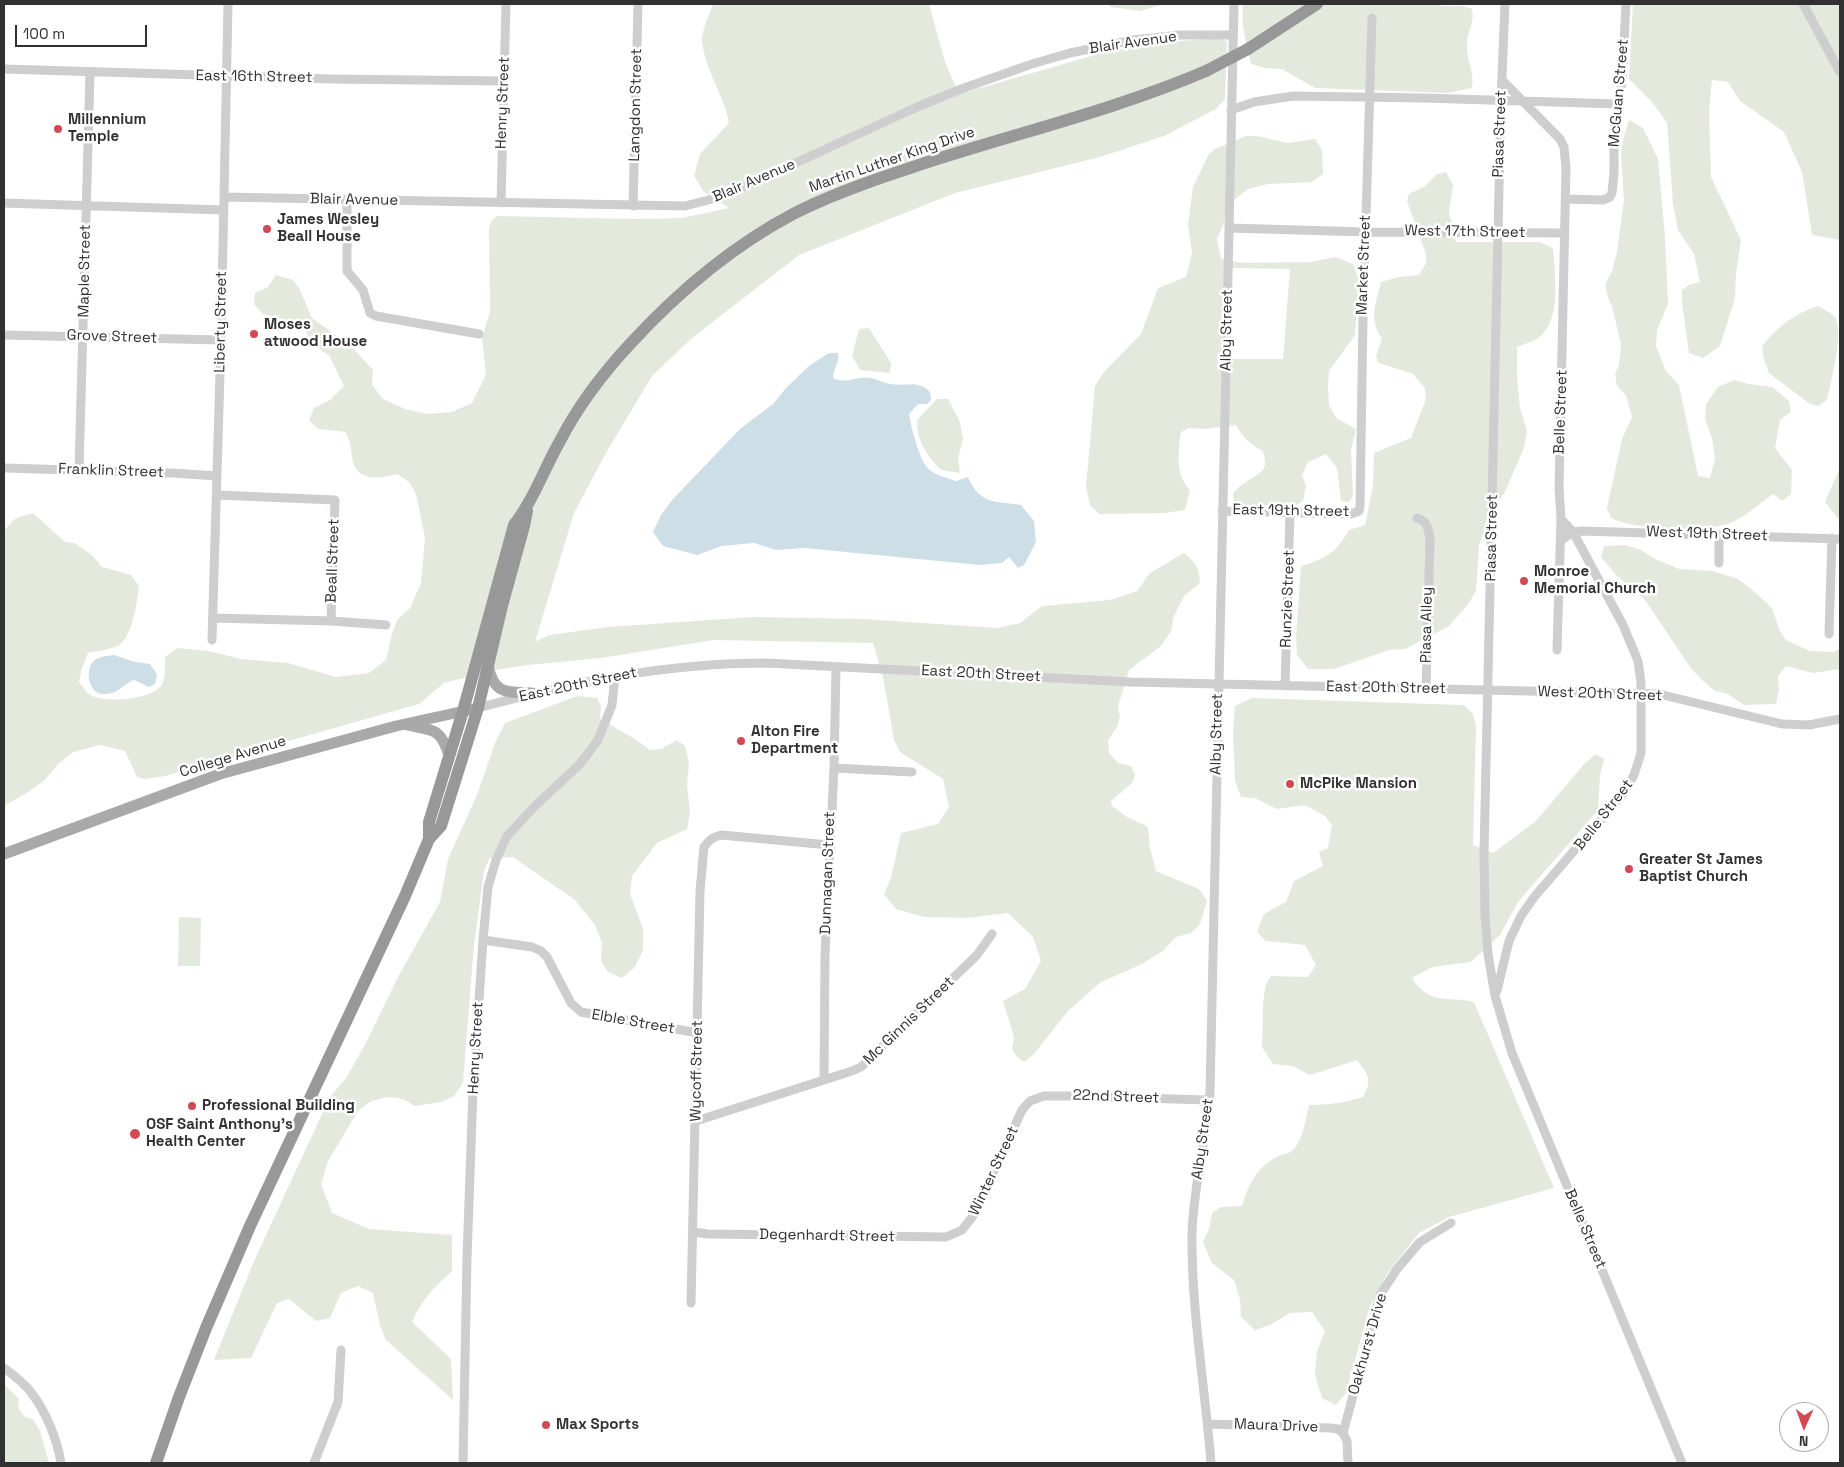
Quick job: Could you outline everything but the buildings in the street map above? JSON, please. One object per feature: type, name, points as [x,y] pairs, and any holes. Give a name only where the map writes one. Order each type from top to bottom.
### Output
[{"type":"highway","name":"Martin Luther King Drive","points":[[527,509],[566,430],[592,391],[616,360],[682,292],[727,256],[765,230],[824,200],[892,174],[1148,94],[1206,71],[1248,49],[1317,4]]},
{"type":"highway","points":[[429,838],[441,826],[478,708],[527,509]]},
{"type":"highway","points":[[156,1463],[206,1328],[250,1226],[405,896],[429,838],[429,822],[463,711],[514,524],[527,509]]},
{"type":"main road","points":[[488,664],[493,683],[500,690],[532,693]]},
{"type":"main road","name":"College Avenue","points":[[4,854],[220,774],[402,724],[478,708]]},
{"type":"main road","points":[[402,724],[436,731],[448,746],[450,755]]},
{"type":"street","points":[[220,4],[228,4]]},
{"type":"street","name":"Liberty Street","points":[[212,640],[228,4]]},
{"type":"street","name":"Henry Street","points":[[501,203],[506,4]]},
{"type":"street","name":"Langdon Street","points":[[633,206],[638,4]]},
{"type":"street","name":"Alby Street","points":[[1211,1463],[1196,1311],[1192,1233],[1196,1186],[1209,1100],[1234,4]]},
{"type":"street","points":[[1502,80],[1505,4]]},
{"type":"street","name":"McGuan Street","points":[[1566,200],[1603,200],[1610,197],[1613,189],[1614,132],[1619,104],[1626,4]]},
{"type":"street","points":[[1803,4],[1840,72]]},
{"type":"street","name":"Market Street","points":[[1359,511],[1361,498],[1368,97],[1372,18]]},
{"type":"street","name":"Blair Avenue","points":[[224,197],[685,206],[724,196],[917,106],[985,80],[1070,53],[1126,41],[1157,37],[1232,35]]},
{"type":"street","name":"East 16th Street","points":[[4,69],[226,76],[504,81]]},
{"type":"street","name":"Maple Street","points":[[79,470],[90,72]]},
{"type":"street","name":"Piasa Street","points":[[1496,996],[1488,954],[1484,854],[1502,80]]},
{"type":"street","name":"Belle Street","points":[[1502,80],[1550,128],[1564,147],[1566,200],[1559,488],[1561,519],[1573,532],[1623,625],[1634,650],[1640,672],[1642,742],[1641,753],[1634,775],[1623,794],[1535,896],[1521,916],[1509,940],[1496,996],[1503,1026],[1516,1061],[1682,1463]]},
{"type":"street","points":[[1231,110],[1254,102],[1278,97],[1522,100],[1619,104]]},
{"type":"street","points":[[347,200],[347,271],[349,276],[362,290],[370,313],[376,316],[479,334]]},
{"type":"street","points":[[4,203],[224,210]]},
{"type":"street","name":"West 17th Street","points":[[1229,228],[1366,232],[1564,233]]},
{"type":"street","name":"Grove Street","points":[[4,335],[221,340]]},
{"type":"street","name":"Franklin Street","points":[[4,468],[217,476]]},
{"type":"street","name":"Beall Street","points":[[217,495],[336,500],[331,621]]},
{"type":"street","name":"East 19th Street","points":[[1222,511],[1290,511],[1351,514],[1359,511]]},
{"type":"street","name":"Runzie Street","points":[[1285,686],[1290,511]]},
{"type":"street","name":"Piasa Alley","points":[[1417,518],[1424,520],[1428,526],[1430,539],[1426,689]]},
{"type":"street","points":[[1556,650],[1561,519]]},
{"type":"street","name":"West 19th Street","points":[[1573,532],[1617,531],[1836,539]]},
{"type":"street","points":[[1560,541],[1573,532]]},
{"type":"street","points":[[1719,535],[1719,563]]},
{"type":"street","points":[[1829,634],[1836,539]]},
{"type":"street","points":[[213,618],[331,621],[386,625]]},
{"type":"street","name":"East 20th Street","points":[[478,708],[532,693],[615,676],[670,668],[733,663],[1218,685],[1488,691]]},
{"type":"street","name":"Dunnagan Street","points":[[824,1080],[825,954],[834,768],[836,667]]},
{"type":"street","name":"Henry Street","points":[[463,1463],[472,1108],[482,940],[488,887],[501,847],[516,825],[580,764],[593,748],[612,706],[615,676]]},
{"type":"street","name":"West 20th Street","points":[[1488,691],[1659,694],[1782,724],[1809,725],[1840,719]]},
{"type":"street","points":[[834,768],[912,772]]},
{"type":"street","name":"Wycoff Street","points":[[691,1303],[702,854],[708,841],[721,835],[829,845]]},
{"type":"street","name":"Mc Ginnis Street","points":[[696,1121],[852,1072],[868,1061],[978,955],[992,934]]},
{"type":"street","name":"Elble Street","points":[[482,940],[532,947],[541,951],[547,957],[570,1003],[581,1012],[698,1033]]},
{"type":"street","name":"22nd Street","points":[[1025,1106],[1030,1101],[1044,1096],[1209,1100]]},
{"type":"street","name":"Winter Street","points":[[958,1232],[969,1222],[978,1206],[1025,1106]]},
{"type":"street","name":"Oakhurst Drive","points":[[1348,1463],[1348,1441],[1343,1433],[1380,1294],[1397,1269],[1420,1242],[1451,1223]]},
{"type":"street","name":"Degenhardt Street","points":[[694,1232],[932,1238],[946,1237],[958,1232]]},
{"type":"street","points":[[314,1463],[338,1402],[341,1350]]},
{"type":"street","points":[[4,1368],[30,1391],[38,1403],[52,1431],[61,1463]]},
{"type":"street","name":"Maura Drive","points":[[1208,1424],[1331,1428],[1338,1429],[1343,1433]]},
{"type":"shaded area","points":[[713,4],[929,4],[945,62],[959,94],[1109,51],[1170,42],[1215,38],[1227,41],[1225,99],[1216,109],[1164,136],[1100,157],[955,193],[799,255],[692,338],[652,376],[606,453],[574,513],[535,642],[549,635],[608,627],[754,617],[865,619],[997,628],[1020,623],[1042,606],[1110,600],[1137,591],[1150,573],[1184,553],[1198,569],[1200,583],[1184,596],[1174,616],[1171,631],[1161,646],[1129,670],[1118,706],[1120,717],[1117,727],[1108,740],[1109,753],[1118,763],[1131,766],[1135,774],[1132,783],[1111,801],[1112,806],[1127,817],[1148,827],[1150,848],[1156,871],[1200,890],[1207,901],[1200,924],[1191,933],[1176,937],[1163,951],[1142,964],[1101,982],[1068,1011],[1033,1055],[1024,1062],[1017,1057],[1012,1049],[1014,1037],[1003,1001],[1025,989],[1041,961],[1033,937],[1008,913],[967,918],[924,917],[896,909],[884,894],[891,878],[901,833],[938,824],[949,807],[943,779],[900,752],[894,740],[883,677],[873,643],[714,640],[601,658],[495,670],[444,683],[419,704],[165,776],[144,779],[137,777],[125,751],[100,745],[73,752],[58,764],[45,780],[4,806],[4,532],[19,517],[33,513],[65,542],[74,543],[92,555],[102,567],[131,575],[139,586],[134,618],[124,640],[112,648],[88,653],[82,668],[79,682],[89,694],[96,697],[128,699],[149,694],[162,684],[165,671],[165,657],[178,648],[209,651],[241,659],[288,663],[336,677],[369,673],[386,660],[397,620],[410,608],[421,583],[425,538],[416,494],[409,482],[397,474],[385,477],[372,477],[360,473],[353,462],[350,444],[345,432],[318,429],[309,420],[314,408],[330,400],[344,386],[329,355],[314,346],[305,330],[290,321],[263,314],[254,304],[255,293],[268,287],[276,275],[293,280],[300,290],[312,318],[351,346],[373,370],[372,385],[383,399],[405,409],[426,414],[452,412],[472,403],[486,375],[482,338],[490,312],[489,228],[492,220],[497,216],[682,218],[729,208],[704,192],[694,176],[700,154],[729,123],[727,113],[707,62],[702,41],[704,28]]},
{"type":"shaded area","points":[[1108,4],[1164,4],[1140,11],[1111,7]]},
{"type":"shaded area","points":[[1243,4],[1436,4],[1441,6],[1467,7],[1472,9],[1473,14],[1467,44],[1473,82],[1472,88],[1447,93],[1315,88],[1282,69],[1265,68],[1251,64],[1243,27]]},
{"type":"shaded area","points":[[1633,4],[1840,4],[1840,240],[1812,235],[1802,172],[1784,132],[1740,101],[1728,82],[1712,80],[1709,111],[1711,177],[1741,240],[1736,273],[1735,298],[1720,346],[1703,358],[1689,353],[1682,290],[1689,285],[1700,282],[1694,254],[1678,230],[1673,204],[1667,123],[1653,103],[1629,79]]},
{"type":"shaded area","points":[[1629,120],[1643,128],[1658,159],[1665,237],[1668,304],[1657,330],[1656,346],[1666,371],[1679,385],[1698,476],[1710,478],[1715,459],[1712,438],[1705,419],[1706,404],[1718,387],[1734,380],[1772,387],[1789,401],[1791,412],[1780,420],[1775,448],[1792,470],[1791,494],[1782,501],[1773,494],[1746,515],[1728,524],[1703,528],[1635,525],[1611,518],[1607,508],[1622,439],[1632,417],[1626,395],[1617,386],[1615,374],[1619,365],[1621,345],[1605,285],[1612,271],[1617,252],[1624,200],[1621,153]]},
{"type":"shaded area","points":[[1246,136],[1257,136],[1288,143],[1315,139],[1322,150],[1323,174],[1312,182],[1268,184],[1248,189],[1233,201],[1217,239],[1221,259],[1244,263],[1310,262],[1336,257],[1353,264],[1359,280],[1355,335],[1329,371],[1328,386],[1329,405],[1336,418],[1356,429],[1351,449],[1353,496],[1349,502],[1341,501],[1337,468],[1326,454],[1308,462],[1302,475],[1306,486],[1303,501],[1295,506],[1245,505],[1234,502],[1233,493],[1264,468],[1265,458],[1263,451],[1247,440],[1236,425],[1206,429],[1189,428],[1181,432],[1179,455],[1182,477],[1190,490],[1185,510],[1164,513],[1099,514],[1090,505],[1086,487],[1095,386],[1103,373],[1141,334],[1158,288],[1186,277],[1192,253],[1188,225],[1193,187],[1209,154],[1215,149]],"holes":[[[1232,268],[1290,269],[1283,359],[1231,359]]]},
{"type":"shaded area","points":[[1446,172],[1453,185],[1449,212],[1456,242],[1540,242],[1553,248],[1555,296],[1551,321],[1546,331],[1538,338],[1517,347],[1520,408],[1527,431],[1524,448],[1505,492],[1488,516],[1479,546],[1476,591],[1469,603],[1449,626],[1405,649],[1389,650],[1334,669],[1308,669],[1297,655],[1296,637],[1301,566],[1323,558],[1334,550],[1349,530],[1365,525],[1373,486],[1374,453],[1411,438],[1426,399],[1425,388],[1413,374],[1379,363],[1376,357],[1382,338],[1375,325],[1374,311],[1381,282],[1399,277],[1419,275],[1426,263],[1426,254],[1407,201],[1409,194],[1425,186],[1437,174]]},
{"type":"shaded area","points":[[1818,306],[1835,317],[1838,334],[1836,358],[1827,400],[1818,406],[1810,404],[1769,373],[1762,346],[1787,322],[1801,313]]},
{"type":"shaded area","points":[[869,328],[891,363],[890,373],[860,370],[852,356],[859,329]]},
{"type":"shaded area","points":[[829,353],[838,353],[833,378],[838,380],[843,381],[866,377],[895,385],[916,385],[930,392],[931,400],[927,404],[918,404],[909,414],[923,461],[931,471],[943,477],[956,481],[968,477],[978,493],[989,500],[1021,505],[1034,521],[1036,542],[1024,565],[1018,568],[1009,557],[1002,563],[980,565],[805,548],[776,550],[754,543],[722,546],[697,555],[663,546],[653,532],[661,515],[673,499],[740,429],[773,404],[786,388],[809,366]]},
{"type":"shaded area","points":[[937,399],[948,399],[960,422],[963,439],[958,459],[960,473],[941,470],[923,447],[919,435],[917,420]]},
{"type":"shaded area","points":[[1840,468],[1840,519],[1825,502]]},
{"type":"shaded area","points":[[1626,545],[1641,550],[1655,559],[1679,569],[1712,571],[1736,578],[1748,586],[1772,608],[1780,631],[1786,640],[1810,651],[1833,652],[1840,649],[1840,669],[1813,673],[1786,666],[1778,676],[1779,690],[1776,704],[1744,705],[1728,694],[1715,691],[1690,667],[1645,600],[1618,577],[1601,557],[1604,546]]},
{"type":"shaded area","points":[[114,655],[135,662],[150,664],[157,674],[155,684],[149,687],[134,680],[113,693],[98,693],[94,690],[89,680],[92,663],[104,656]]},
{"type":"shaded area","points":[[577,696],[597,698],[601,706],[600,719],[650,750],[661,749],[677,740],[685,746],[689,763],[687,785],[690,813],[687,829],[657,843],[632,876],[630,894],[643,929],[643,950],[635,967],[622,978],[608,972],[601,961],[602,943],[595,925],[575,900],[513,857],[490,858],[484,871],[474,944],[463,1083],[454,1096],[441,1102],[415,1106],[403,1099],[388,1097],[371,1101],[358,1111],[328,1161],[321,1184],[332,1213],[369,1229],[452,1235],[452,1271],[429,1294],[412,1322],[451,1359],[453,1400],[386,1340],[380,1326],[373,1293],[358,1286],[341,1293],[330,1318],[316,1321],[289,1299],[277,1303],[251,1358],[214,1360],[254,1261],[330,1097],[346,1078],[365,1045],[398,977],[440,902],[448,859],[477,795],[495,743],[505,723]]},
{"type":"shaded area","points":[[1252,698],[1464,705],[1473,714],[1476,727],[1473,845],[1493,853],[1536,821],[1584,764],[1596,754],[1604,759],[1600,776],[1598,810],[1518,902],[1500,935],[1471,962],[1432,967],[1412,978],[1418,987],[1432,996],[1474,1002],[1554,1188],[1449,1217],[1419,1233],[1387,1274],[1370,1306],[1346,1393],[1336,1405],[1322,1398],[1315,1375],[1317,1351],[1325,1331],[1312,1312],[1290,1313],[1270,1325],[1255,1330],[1241,1317],[1240,1299],[1234,1280],[1212,1263],[1203,1242],[1209,1229],[1212,1213],[1221,1207],[1242,1206],[1247,1190],[1260,1170],[1273,1159],[1294,1149],[1302,1134],[1309,1105],[1323,1105],[1363,1097],[1368,1086],[1368,1077],[1357,1060],[1309,1075],[1293,1066],[1273,1064],[1262,1047],[1263,1002],[1266,984],[1271,976],[1308,977],[1316,965],[1305,945],[1266,941],[1257,932],[1264,914],[1286,902],[1294,881],[1323,866],[1319,852],[1328,848],[1332,825],[1325,816],[1305,805],[1277,809],[1255,798],[1241,797],[1235,781],[1233,731],[1235,706]]},
{"type":"shaded area","points":[[179,917],[201,918],[200,966],[178,966]]},
{"type":"shaded area","points":[[4,1384],[19,1399],[18,1408],[25,1417],[33,1419],[40,1431],[49,1463],[4,1463]]},
{"type":"place","name":"Millennium Temple","points":[[58,129]]},
{"type":"place","name":"James Wesley Beall House","points":[[267,229]]},
{"type":"place","name":"Moses atwood House","points":[[254,334]]},
{"type":"place","name":"Monroe Memorial Church","points":[[1524,581]]},
{"type":"place","name":"Alton Fire Department","points":[[741,741]]},
{"type":"place","name":"McPike Mansion","points":[[1290,784]]},
{"type":"place","name":"Greater St James Baptist Church","points":[[1629,869]]},
{"type":"place","name":"Professional Building","points":[[192,1106]]},
{"type":"place","name":"OSF Saint Anthony's Health Center","points":[[135,1134]]},
{"type":"place","name":"Max Sports","points":[[546,1425]]}]
